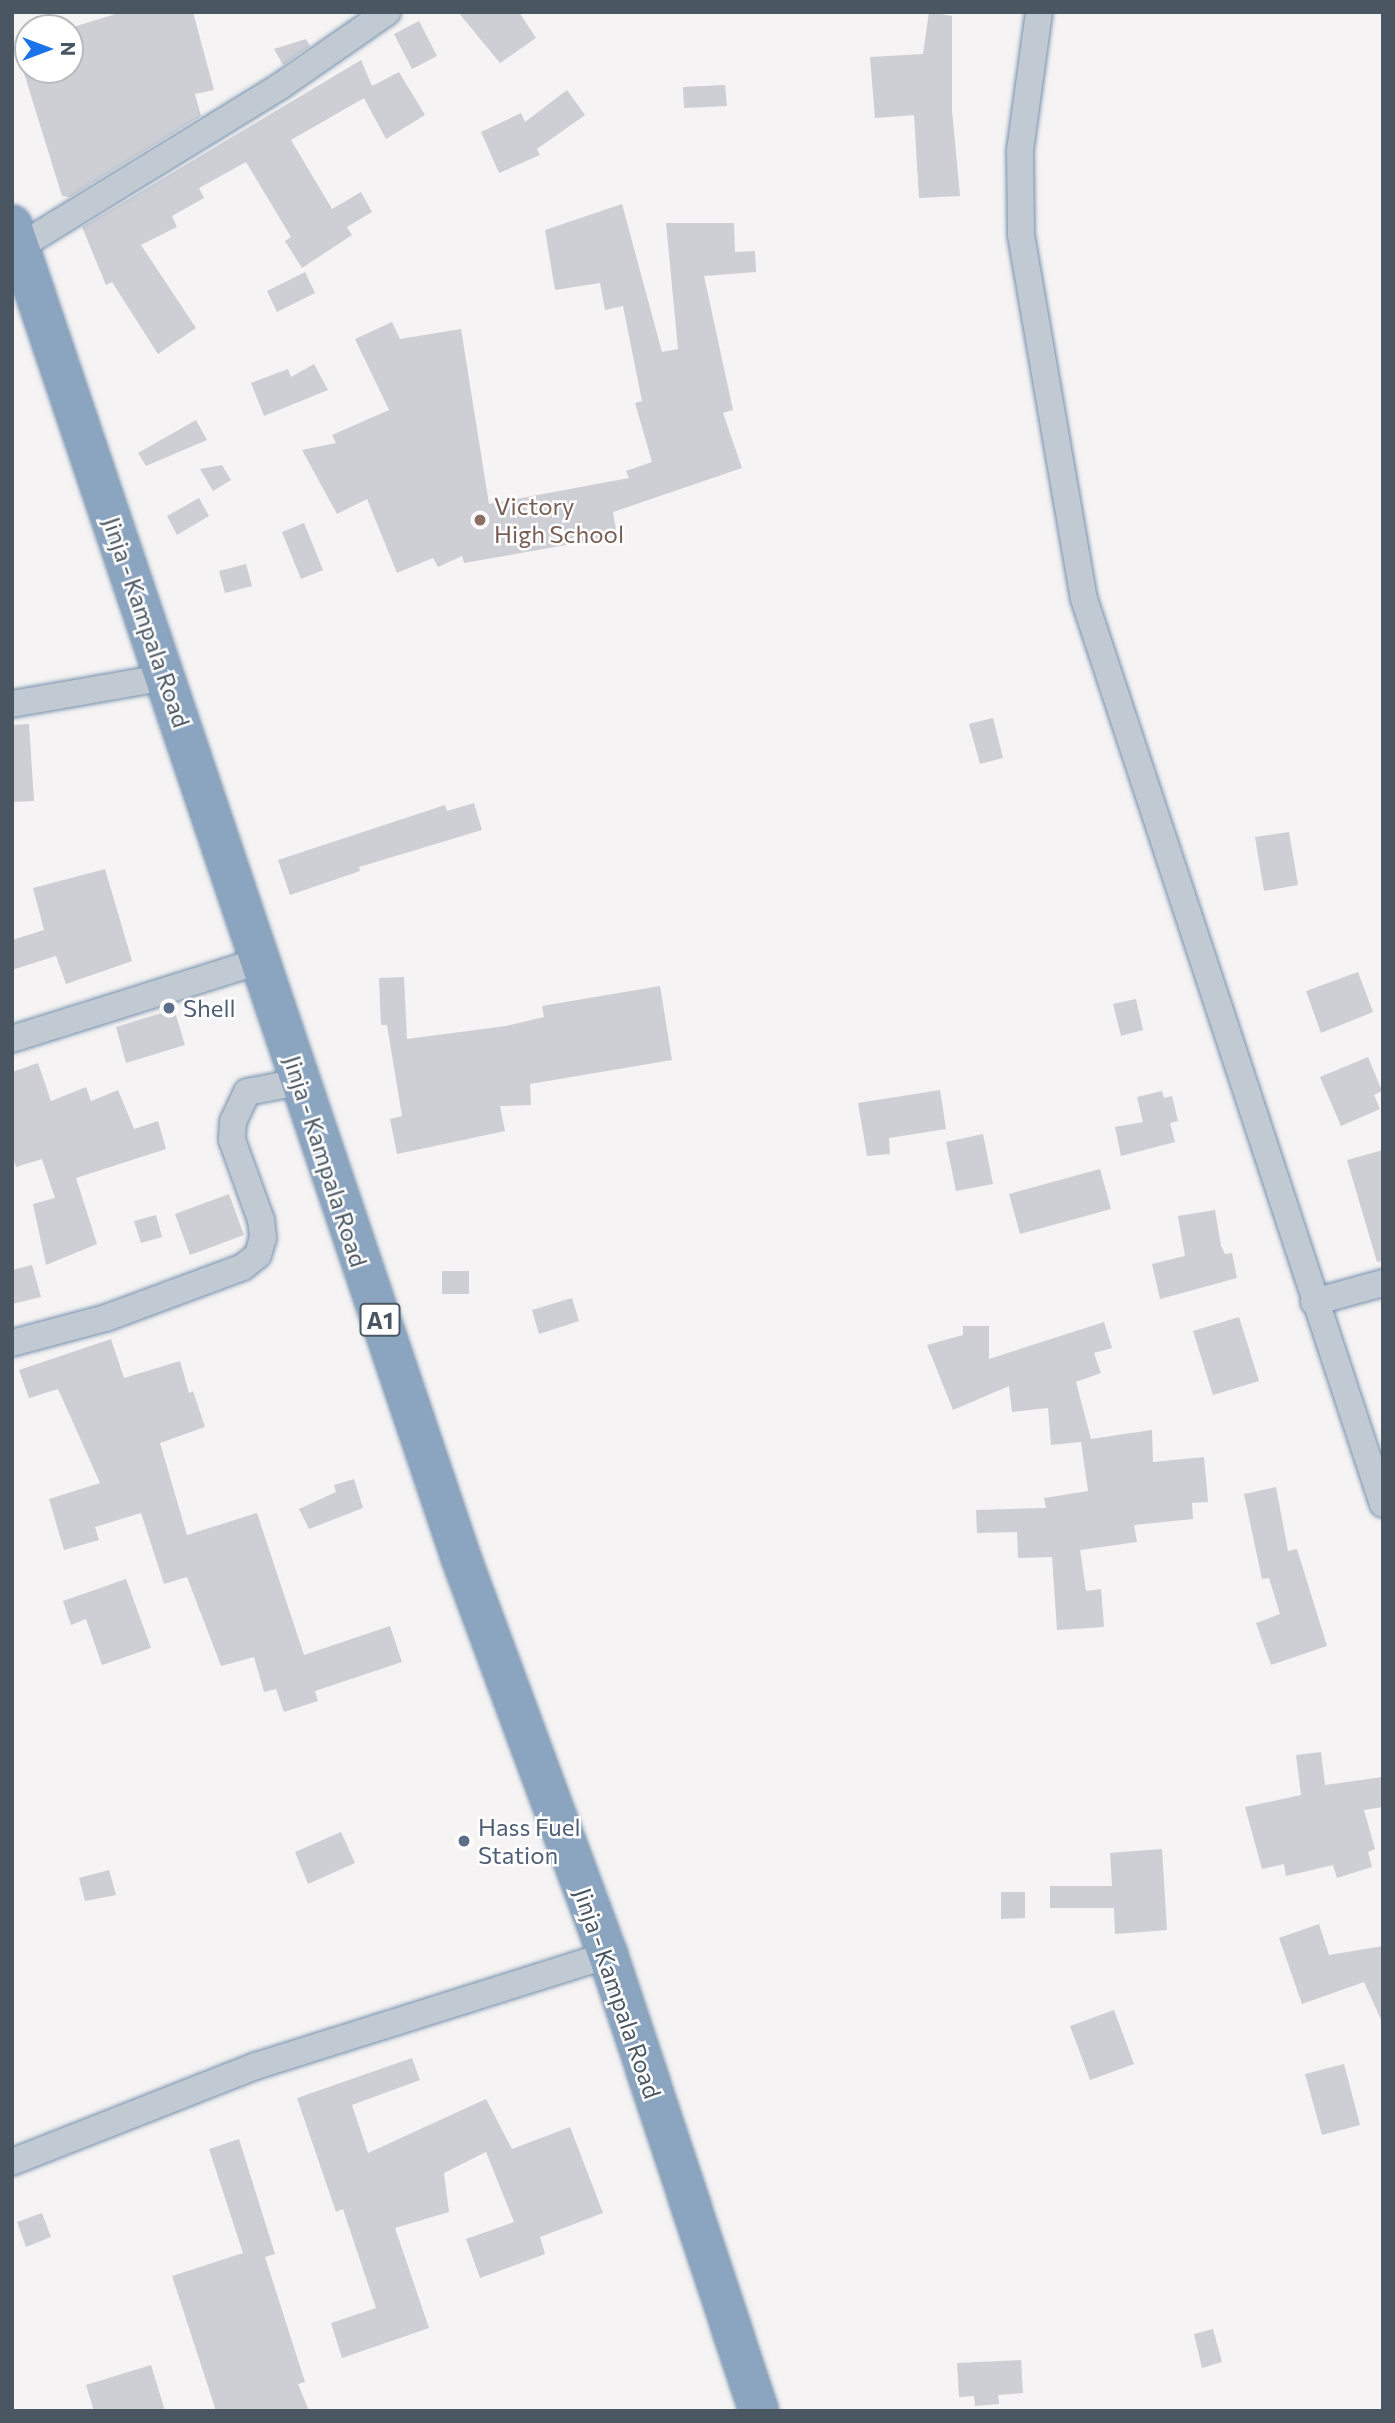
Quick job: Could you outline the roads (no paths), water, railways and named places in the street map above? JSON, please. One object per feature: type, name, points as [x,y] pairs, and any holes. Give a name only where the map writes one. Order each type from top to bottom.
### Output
[{"type":"highway","name":"Jinja - Kampala Road","points":[[16,236],[262,960],[299,1082],[461,1559],[608,1955],[759,2411]]},
{"type":"street","points":[[16,236],[282,85],[387,12]]},
{"type":"street","points":[[1039,12],[1020,150],[1021,234],[1084,599],[1314,1302],[1383,1504]]},
{"type":"street","points":[[12,704],[166,677]]},
{"type":"street","points":[[12,1039],[262,960]]},
{"type":"street","points":[[12,1343],[106,1318],[243,1267],[258,1255],[264,1238],[261,1220],[232,1140],[233,1122],[247,1092],[299,1082]]},
{"type":"street","points":[[1314,1302],[1383,1283]]},
{"type":"street","points":[[12,2162],[256,2066],[608,1955]]},
{"type":"place","name":"Victory High School","points":[[480,520]]},
{"type":"place","name":"Shell","points":[[169,1008]]},
{"type":"place","name":"Hass Fuel Station","points":[[464,1841]]}]
